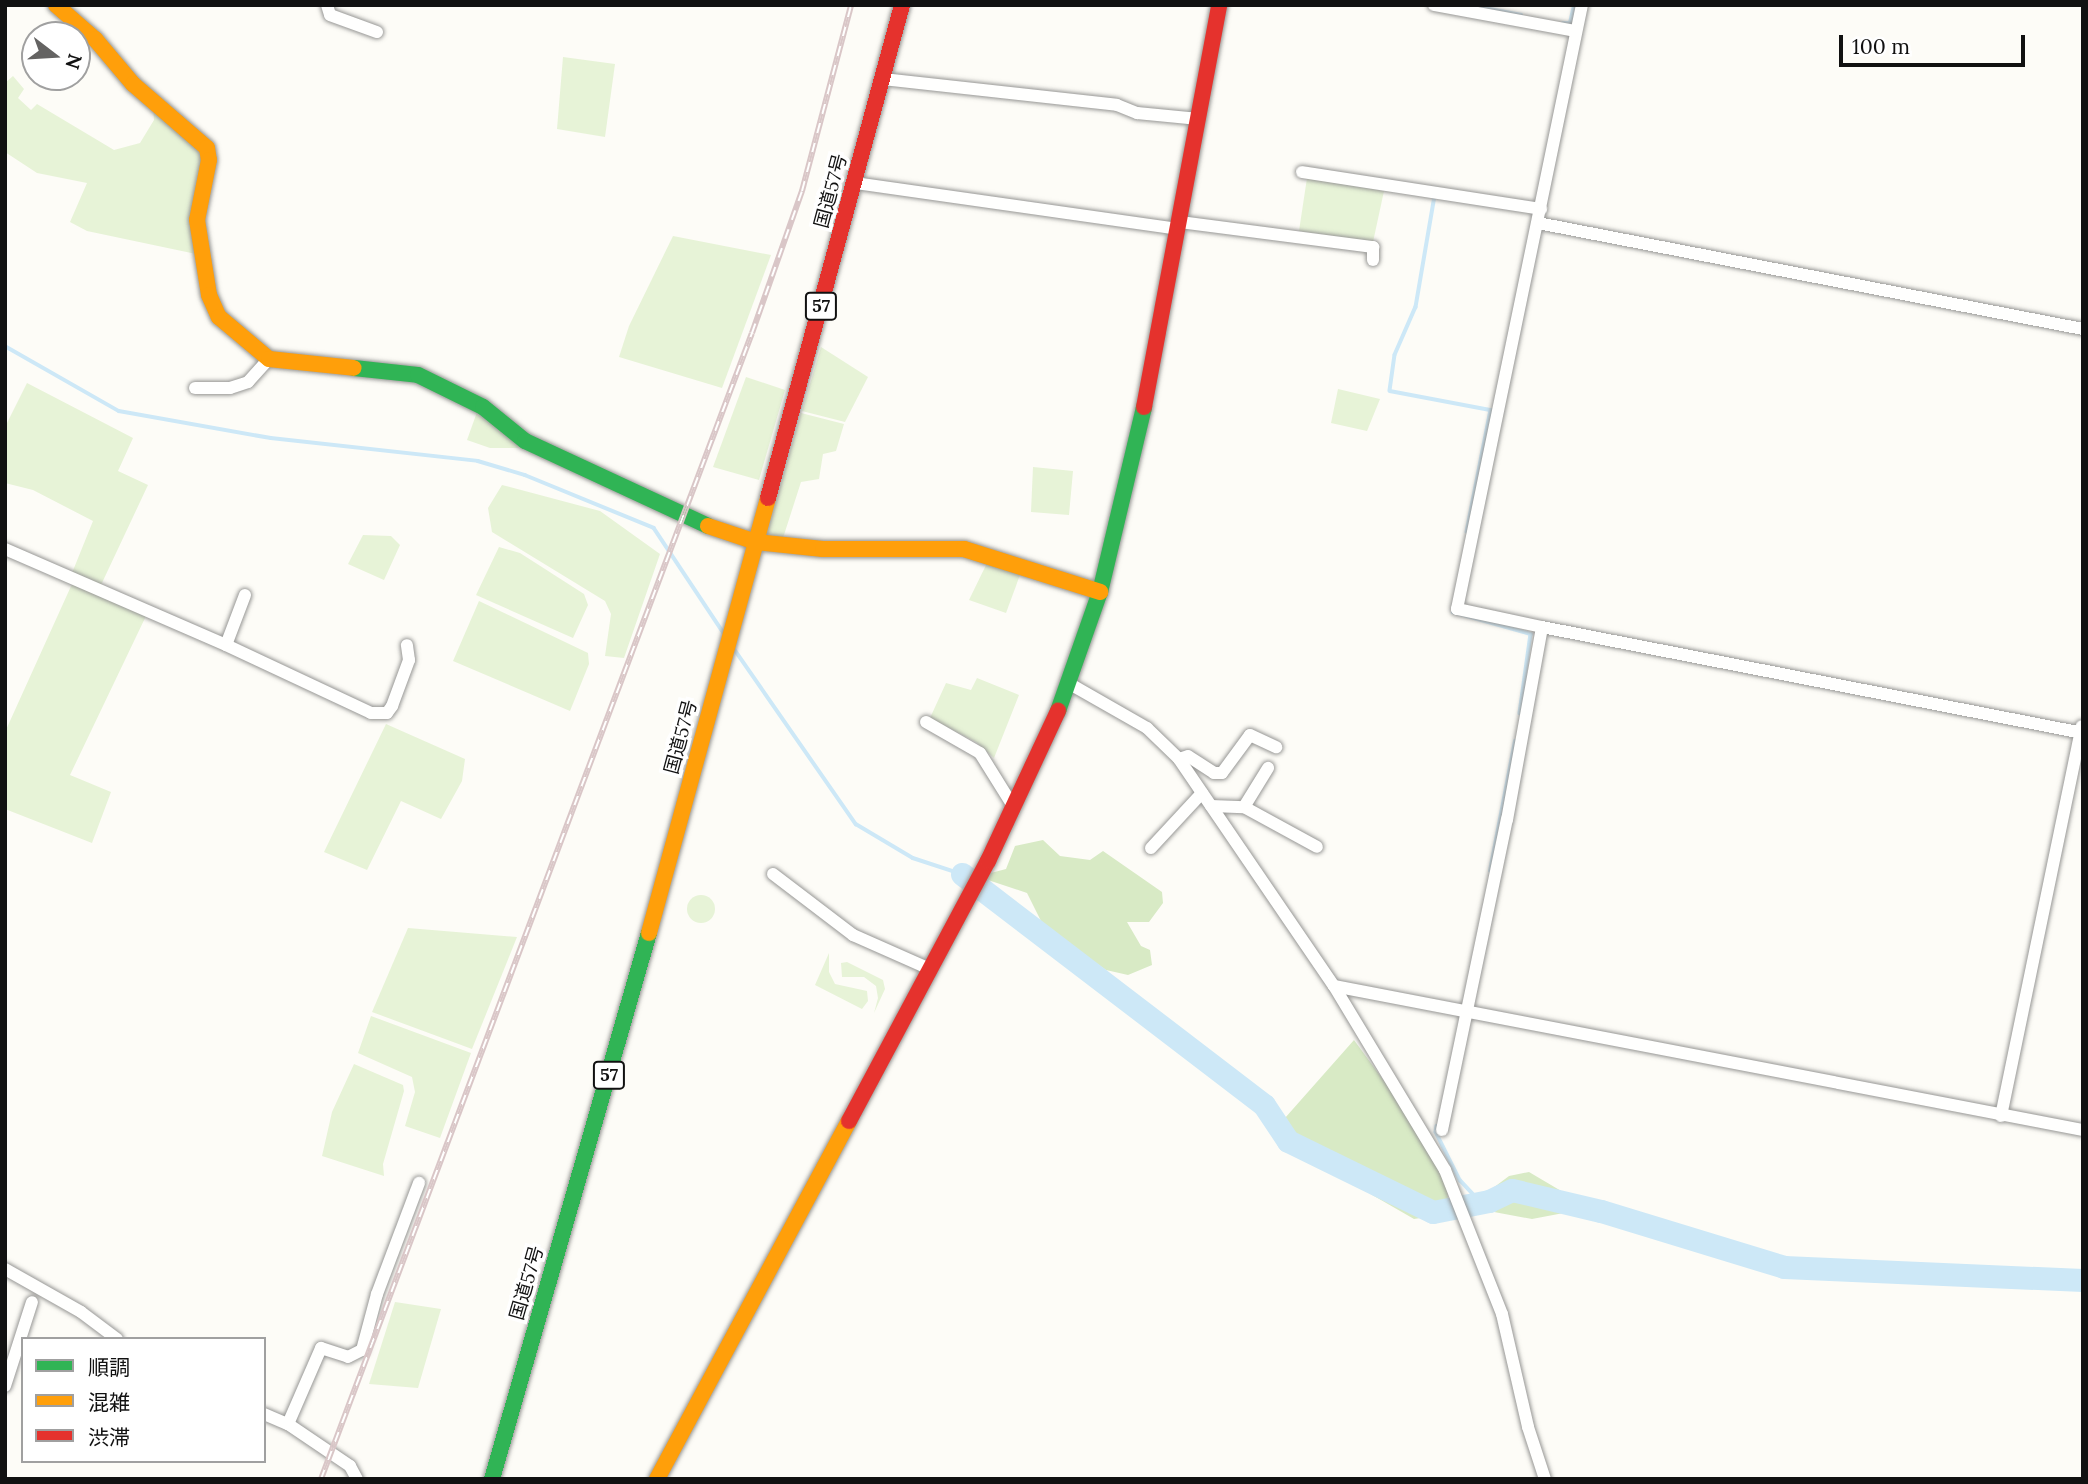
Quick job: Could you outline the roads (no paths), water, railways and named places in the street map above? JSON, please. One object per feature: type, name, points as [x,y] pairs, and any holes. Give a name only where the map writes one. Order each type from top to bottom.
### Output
[{"type":"main road","points":[[56,5],[95,39],[133,84],[207,148],[209,160],[197,220],[209,295],[219,317],[269,359],[418,375],[483,407],[526,441],[575,467],[613,480],[684,518],[756,542],[823,549],[964,549],[1100,592]]},
{"type":"main road","name":"国道57号","points":[[492,1479],[739,606],[902,5]]},
{"type":"main road","points":[[657,1479],[930,969],[1013,806],[1070,684],[1100,592],[1158,349],[1219,5]]},
{"type":"street","points":[[327,5],[336,18],[377,32]]},
{"type":"street","points":[[1434,5],[1576,31]]},
{"type":"street","points":[[1582,5],[1457,609],[2082,730],[2001,1116]]},
{"type":"street","points":[[883,79],[1117,105],[1138,113],[1199,119]]},
{"type":"street","points":[[1302,173],[1541,209]]},
{"type":"street","points":[[855,183],[1373,247],[1373,260]]},
{"type":"street","points":[[1538,223],[2083,329]]},
{"type":"street","points":[[195,388],[230,388],[248,382],[269,359]]},
{"type":"street","points":[[5,549],[379,715],[392,706],[409,660],[407,645]]},
{"type":"street","points":[[226,645],[246,595]]},
{"type":"street","points":[[1442,1130],[1468,1011],[1542,627]]},
{"type":"street","points":[[1070,684],[1147,728],[1179,759],[1334,986],[1459,1197],[1509,1336],[1528,1427],[1545,1479]]},
{"type":"street","points":[[926,722],[980,753],[1013,806]]},
{"type":"street","points":[[1179,759],[1188,757],[1214,773],[1222,773],[1250,735],[1276,747]]},
{"type":"street","points":[[1244,807],[1268,768]]},
{"type":"street","points":[[1151,848],[1202,793]]},
{"type":"street","points":[[1211,806],[1244,807],[1317,847]]},
{"type":"street","points":[[773,874],[853,935],[930,969]]},
{"type":"street","points":[[1334,986],[2083,1130]]},
{"type":"street","points":[[288,1424],[321,1348],[348,1357],[362,1350],[377,1294],[419,1183]]},
{"type":"street","points":[[5,1269],[81,1312],[114,1337]]},
{"type":"street","points":[[5,1386],[32,1302]]},
{"type":"street","points":[[266,1415],[288,1424],[350,1466],[358,1479]]},
{"type":"waterway","points":[[1563,23],[1570,23],[1574,5]]},
{"type":"waterway","points":[[1474,6],[1521,15]]},
{"type":"waterway","points":[[1435,196],[1416,307],[1395,355],[1390,391],[1491,410],[1467,532]]},
{"type":"waterway","points":[[5,346],[119,411],[271,438],[478,461],[525,475],[654,528],[723,632]]},
{"type":"waterway","points":[[1453,612],[1531,634],[1520,713]]},
{"type":"waterway","points":[[735,650],[856,824],[913,858],[962,874]]},
{"type":"waterway","points":[[1490,871],[1515,741]]},
{"type":"waterway","points":[[962,874],[1264,1105],[1288,1141],[1433,1212],[1489,1201],[1512,1190],[1601,1211],[1784,1267],[2083,1280]]},
{"type":"waterway","points":[[1437,1126],[1436,1132],[1460,1180],[1473,1194]]},
{"type":"railway","points":[[321,1479],[752,333],[802,191],[851,5]]}]
